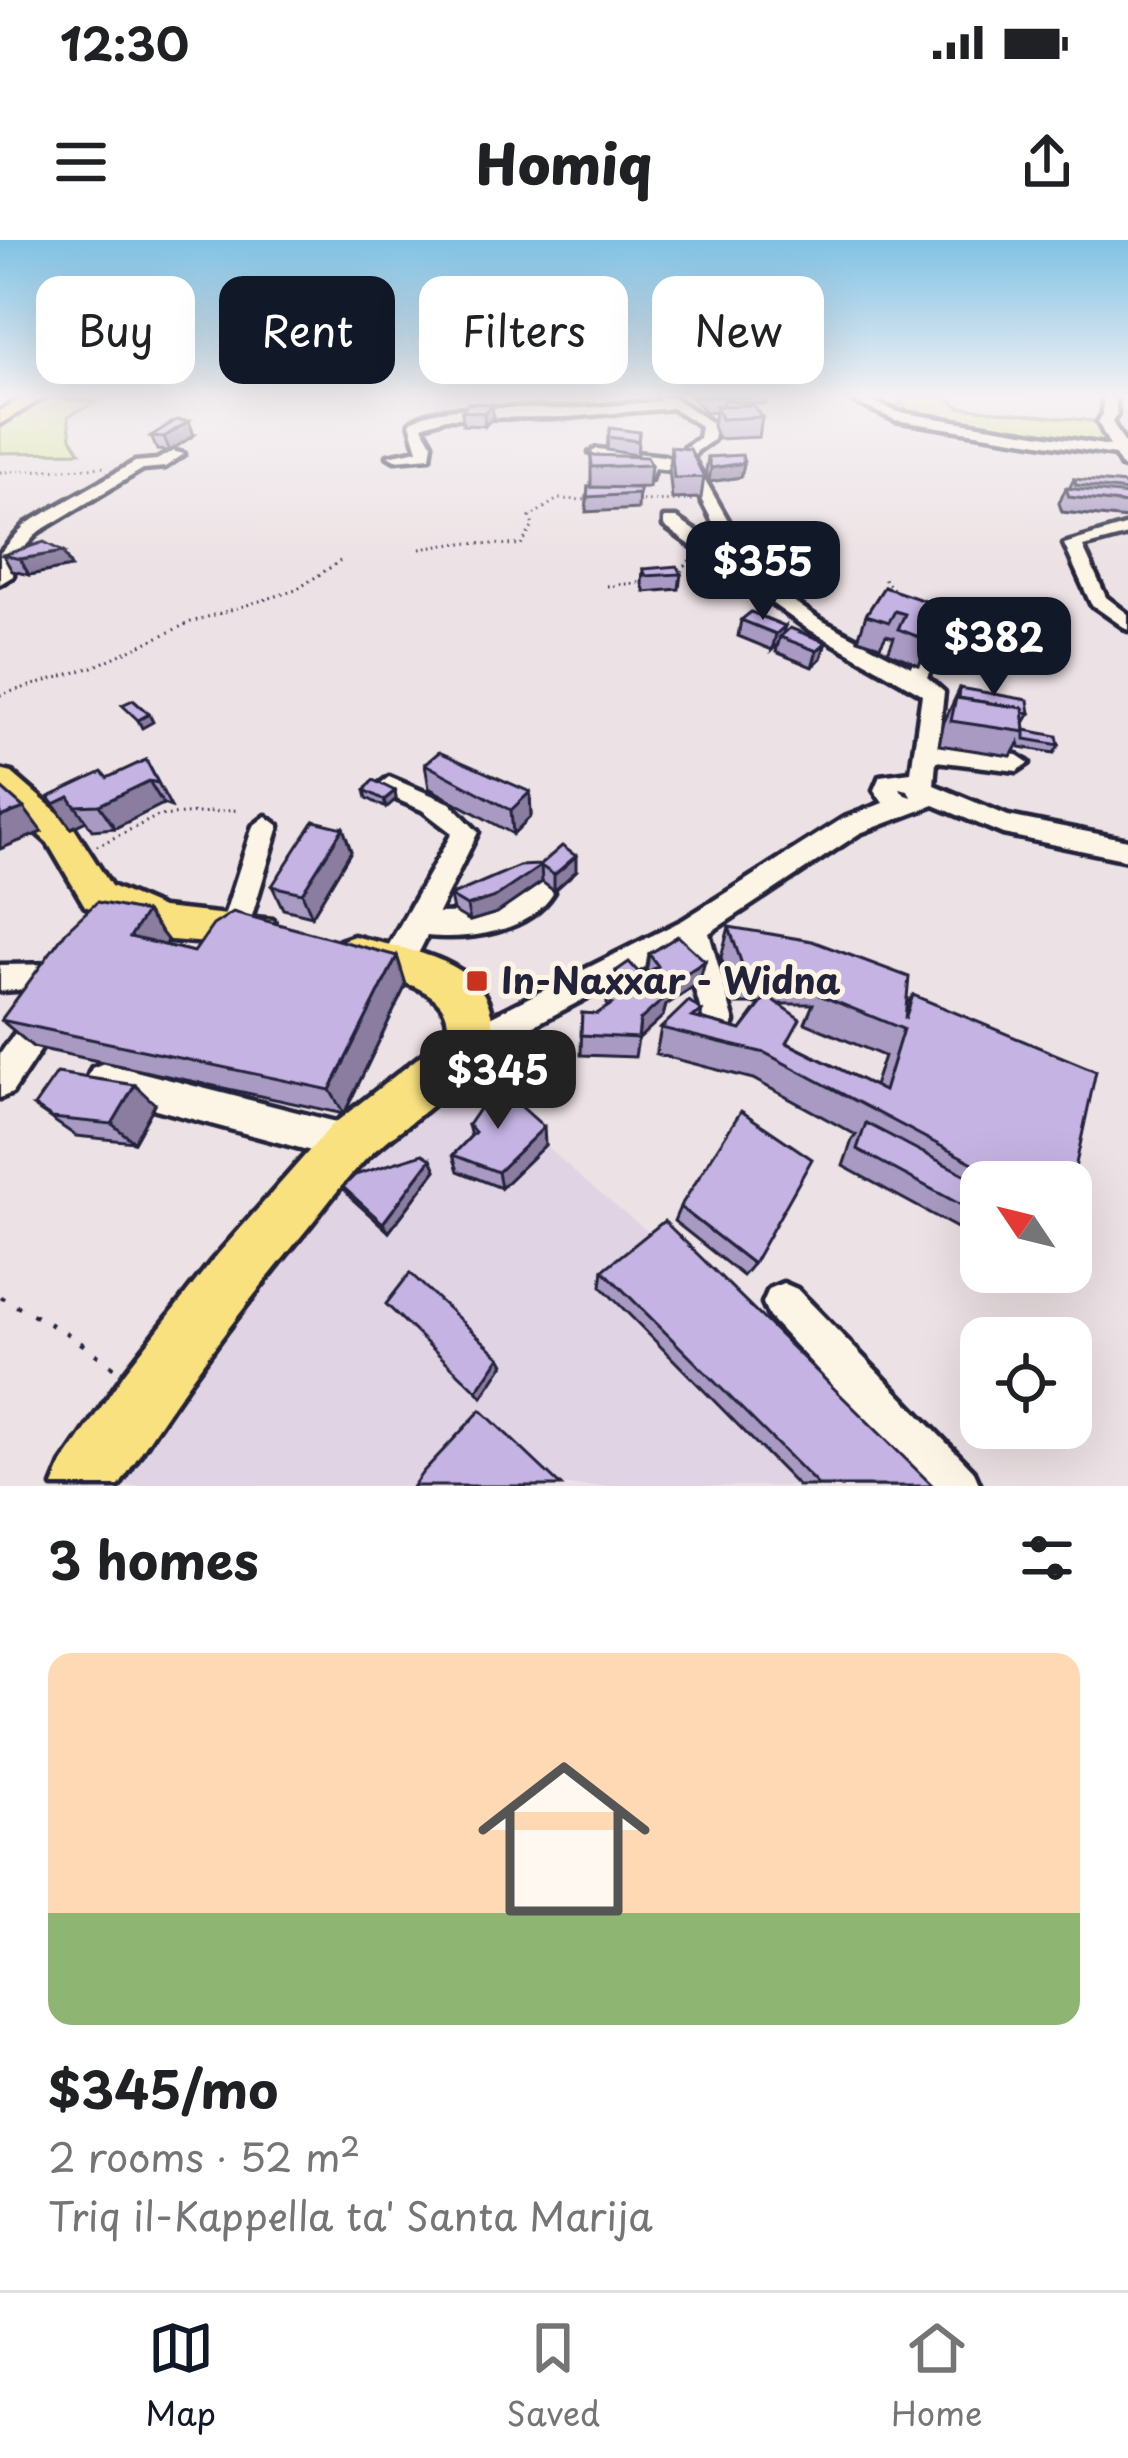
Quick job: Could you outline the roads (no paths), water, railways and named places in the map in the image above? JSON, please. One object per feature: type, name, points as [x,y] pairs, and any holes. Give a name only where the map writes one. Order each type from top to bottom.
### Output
[{"type":"main road","points":[[0,781],[60,834],[98,896],[127,923],[233,929],[306,940],[393,964],[434,976],[463,995],[471,1021],[466,1046],[348,1143],[230,1281],[146,1391],[84,1486]]},
{"type":"street","points":[[0,578],[7,572],[2,567],[5,558],[32,528],[140,465],[160,464],[174,455]]},
{"type":"street","points":[[395,456],[402,455]]},
{"type":"street","points":[[614,455],[691,465]]},
{"type":"street","points":[[691,455],[691,465],[721,522],[707,548]]},
{"type":"street","points":[[608,477],[646,477],[647,463],[691,465]]},
{"type":"street","points":[[466,1046],[693,928],[908,793],[931,728],[933,692],[902,667],[815,625],[752,574],[670,522]]},
{"type":"street","points":[[1128,530],[1073,544],[1098,600],[1128,624]]},
{"type":"street","points":[[1098,600],[1128,602]]},
{"type":"street","points":[[916,679],[941,627]]},
{"type":"street","points":[[930,650],[953,652]]},
{"type":"street","points":[[923,753],[1017,763]]},
{"type":"street","points":[[389,786],[422,799],[460,823],[465,832],[420,923],[393,964]]},
{"type":"street","points":[[908,793],[982,818],[1128,850]]},
{"type":"street","points":[[233,929],[266,826]]},
{"type":"street","points":[[420,923],[470,929],[502,919],[540,892]]},
{"type":"street","points":[[693,928],[718,1022]]},
{"type":"street","points":[[0,977],[80,970],[0,1082]]},
{"type":"street","points":[[104,1078],[348,1143]]},
{"type":"street","points":[[783,1303],[957,1486]]},
{"type":"place","name":"In-Naxxar - Widna","points":[[477,981]]}]
